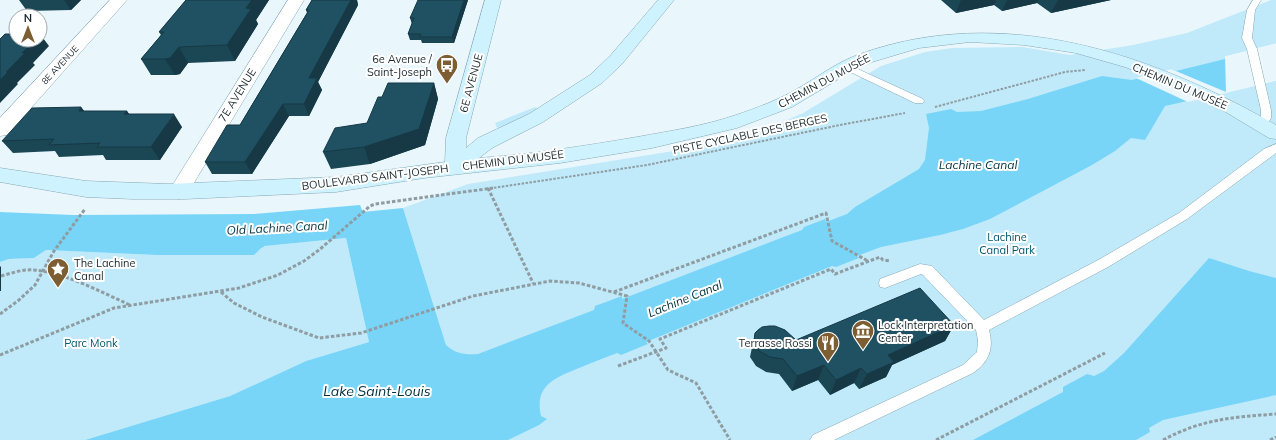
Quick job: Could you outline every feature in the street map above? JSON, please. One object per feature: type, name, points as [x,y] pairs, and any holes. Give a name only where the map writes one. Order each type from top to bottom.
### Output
[{"type":"street","name":"8E AVENUE","points":[[0,130],[119,0]]},
{"type":"street","name":"7E AVENUE","points":[[179,191],[296,0]]},
{"type":"street","name":"6E AVENUE","points":[[455,168],[456,138],[493,0]]},
{"type":"street","name":"BOULEVARD SAINT-JOSEPH","points":[[0,175],[66,187],[98,190],[179,191],[320,186],[455,168],[485,143],[542,115],[596,80],[616,60],[666,0]]},
{"type":"street","name":"CHEMIN DU MUSÉE","points":[[455,168],[511,162],[571,153],[675,136],[718,127],[750,117],[785,102],[847,67],[874,55],[909,45],[953,39],[995,38],[1037,42],[1083,50],[1155,73],[1209,96],[1269,129]]},
{"type":"lane","points":[[1257,0],[1251,10],[1247,32],[1267,114],[1269,129]]},
{"type":"lane","points":[[847,67],[919,101]]},
{"type":"lane","points":[[982,326],[1104,263],[1177,220],[1268,152],[1276,148]]},
{"type":"lane","points":[[818,440],[968,369],[978,362],[983,355],[986,342],[982,326],[927,270],[920,269],[885,283]]},
{"type":"path","points":[[932,108],[1065,72],[1086,70]]},
{"type":"path","name":"PISTE CYCLABLE DES BERGES","points":[[221,291],[239,288],[278,275],[304,261],[363,212],[376,204],[488,188],[514,186],[650,164],[696,156],[849,122],[908,113]]},
{"type":"path","points":[[488,188],[533,283]]},
{"type":"path","points":[[614,292],[826,214],[832,241],[868,261],[835,274],[831,269],[660,339],[666,348],[618,366]]},
{"type":"path","points":[[0,314],[19,300],[35,285],[54,251],[81,215]]},
{"type":"path","points":[[1,276],[26,270],[35,270],[74,280],[130,305]]},
{"type":"path","points":[[0,355],[114,308],[221,291],[234,303],[262,317],[319,338],[361,333],[473,296],[533,283],[550,281],[578,283],[627,296],[623,323],[649,341],[657,351],[668,370],[696,383],[730,440]]},
{"type":"path","points":[[936,440],[1105,353]]},
{"type":"path","points":[[1163,440],[1189,426],[1208,420],[1276,414]]},
{"type":"path","points":[[1270,440],[1276,437]]},
{"type":"green space","name":"Lachine Canal Park","points":[[1271,0],[1276,0],[1276,440],[435,440],[446,345],[403,208],[468,184],[692,148],[760,132],[803,113],[881,66],[925,52],[952,48],[1023,47],[1070,55],[1133,45],[1187,33]]},
{"type":"green space","points":[[535,107],[539,109],[508,125],[497,128],[495,123]]},
{"type":"green space","name":"Parc Monk","points":[[346,238],[369,342],[306,361],[230,396],[85,440],[0,440],[0,262],[9,259],[34,258],[46,250],[156,255],[260,249],[265,246]]},
{"type":"water","points":[[1276,43],[1276,81],[1165,106],[1145,140],[1131,138],[1115,151],[1092,165],[990,219],[963,229],[940,235],[881,247],[857,256],[859,258],[836,267],[832,266],[646,342],[648,344],[621,355],[617,353],[562,375],[548,384],[541,397],[541,416],[547,419],[539,425],[508,440],[85,440],[230,396],[306,361],[369,342],[346,238],[265,246],[254,255],[156,255],[46,250],[34,258],[9,259],[0,262],[0,212],[73,215],[254,214],[360,205],[363,212],[403,208],[446,345],[461,353],[478,354],[594,310],[595,306],[622,296],[622,299],[802,230],[804,227],[825,219],[826,222],[847,214],[855,207],[919,169],[925,160],[929,128],[926,114],[951,109],[957,112],[981,111],[1028,99],[1102,76],[1132,80],[1171,69],[1176,71],[1225,59],[1225,56]]},
{"type":"water","points":[[1209,258],[1276,278],[1276,395],[1163,420],[1149,428],[1150,432],[1136,440],[973,440],[1063,392],[1063,387],[1087,374],[1094,376],[1104,371],[1124,353]]},
{"type":"pier","points":[[1276,43],[1276,81],[1188,102],[1136,78],[1171,69],[1226,92],[1225,56]]},
{"type":"building","points":[[186,0],[252,0],[246,8],[251,9],[227,45],[179,47],[170,58],[141,59],[164,32],[159,32]]},
{"type":"building","points":[[312,0],[351,0],[309,78],[317,78],[304,104],[283,104],[245,162],[205,162],[227,125],[240,125],[309,10],[306,10]]},
{"type":"building","points":[[418,0],[464,0],[452,37],[420,37],[421,34],[408,34],[414,18],[410,18]]},
{"type":"building","points":[[5,34],[8,34],[8,48],[27,48],[22,53],[25,53],[0,80],[0,39]]},
{"type":"building","points":[[388,83],[434,83],[419,129],[364,147],[323,152],[335,128],[367,123],[378,97],[382,97]]},
{"type":"building","points":[[81,107],[79,111],[127,111],[124,114],[174,114],[151,147],[97,147],[100,143],[49,145],[54,139],[2,141],[32,108]]},
{"type":"building","name":"Lock Interpretation Center","points":[[920,288],[954,325],[888,355],[894,362],[867,374],[861,368],[836,380],[824,365],[797,376],[783,359],[770,357],[759,351],[754,341],[755,333],[758,330],[762,327],[769,326],[775,326],[785,330],[796,340]]},
{"type":"place","name":"6e Avenue / Saint-Joseph","points":[[447,84]]},
{"type":"place","name":"The Lachine Canal","points":[[58,288]]},
{"type":"place","name":"Lock Interpretation Center","points":[[863,350]]},
{"type":"place","name":"Terrasse Rossi","points":[[828,362]]},
{"type":"water label","name":"Lachine Canal","points":[[978,165]]},
{"type":"water label","name":"Old Lachine Canal","points":[[277,228]]},
{"type":"water label","name":"Lachine Canal","points":[[685,299]]},
{"type":"water label","name":"Lake Saint-Louis","points":[[377,391]]}]
